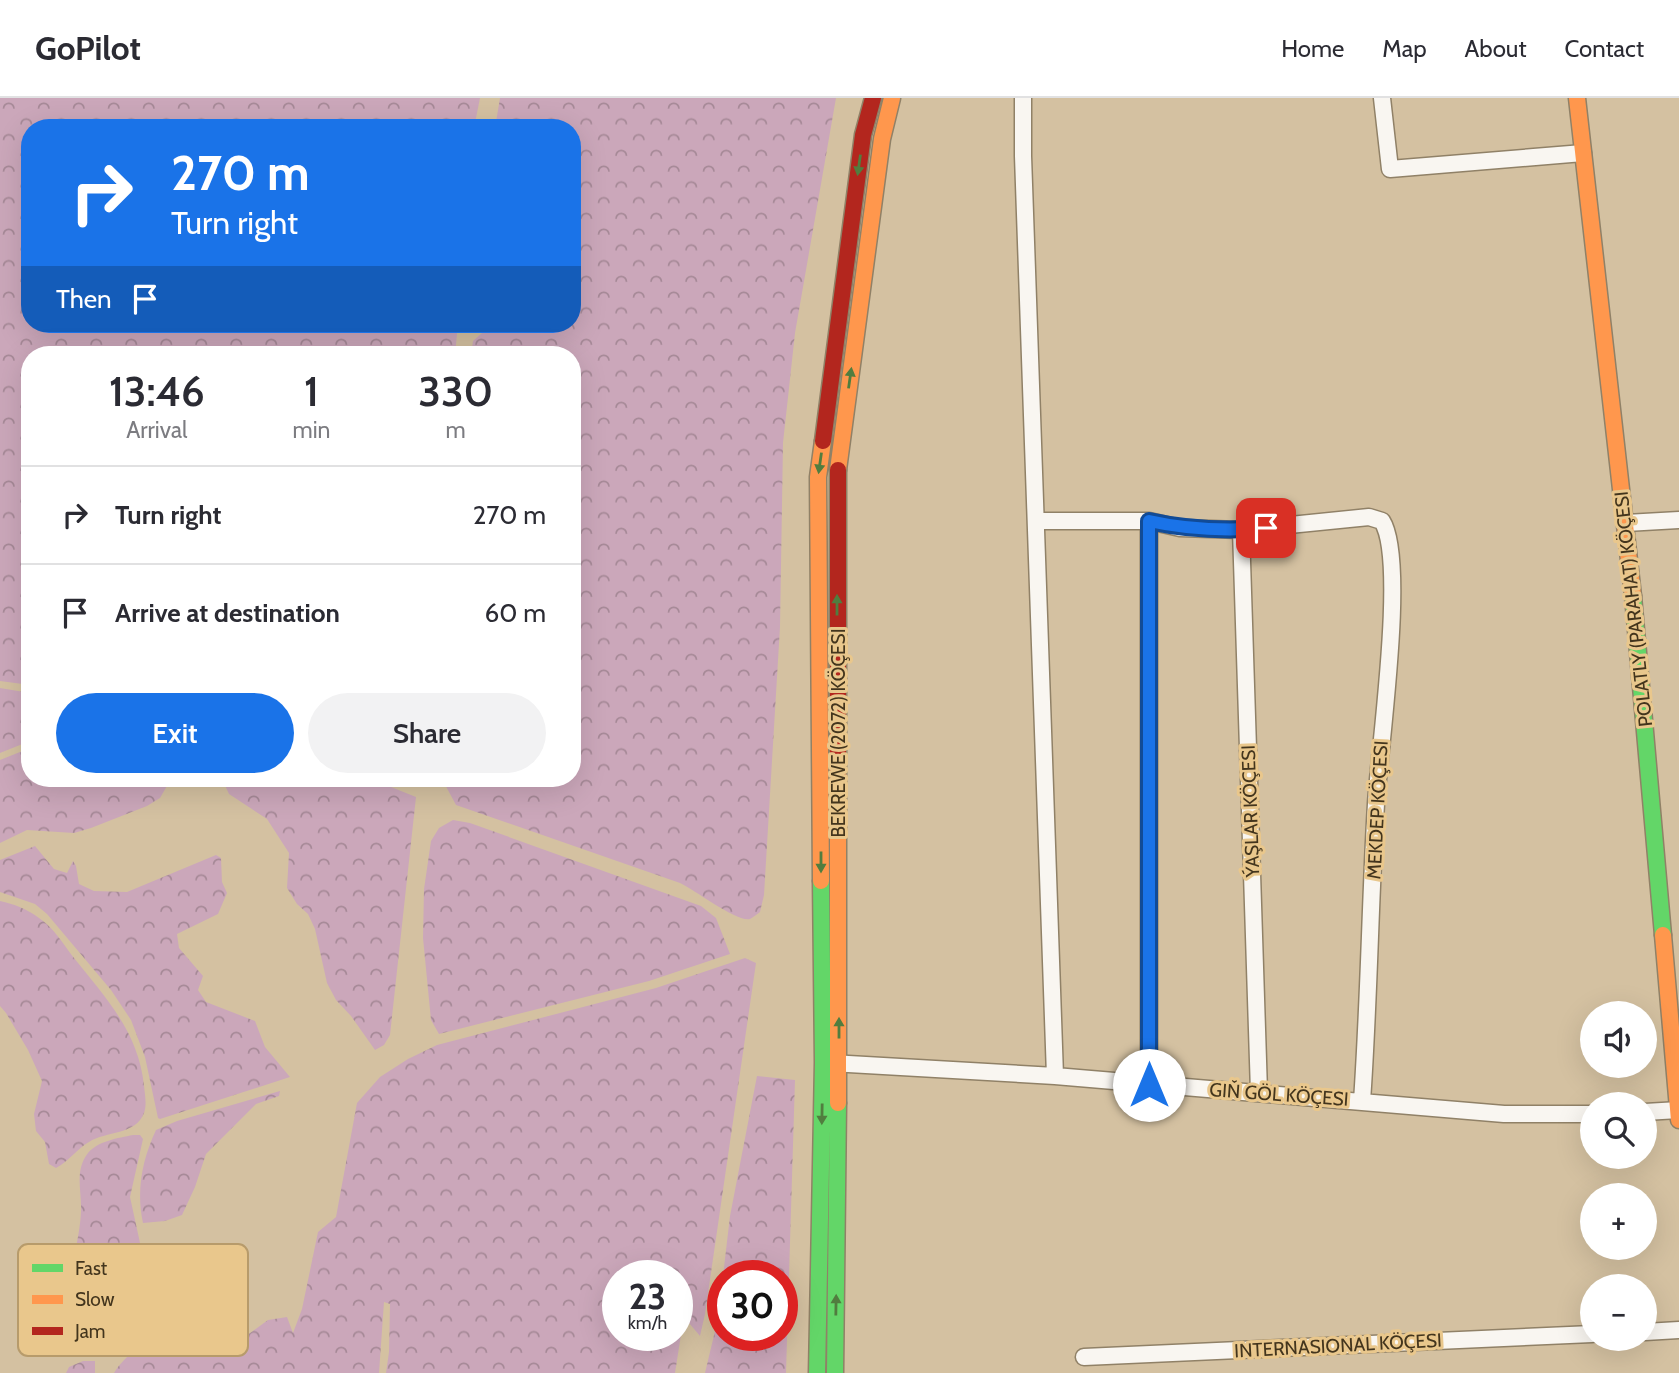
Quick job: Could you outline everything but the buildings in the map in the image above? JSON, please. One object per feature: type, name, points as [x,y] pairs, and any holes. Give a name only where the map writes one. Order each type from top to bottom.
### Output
[{"type":"main road","name":"BEKREWE (2072) KÖÇESI","points":[[835,1373],[818,477],[863,135],[873,98]]},
{"type":"main road","name":"BEKREWE (2072) KÖÇESI","points":[[817,1373],[831,1063],[836,479],[882,139],[892,98]]},
{"type":"main road","name":"POLATLY (PARAHAT) KÖÇESI","points":[[1577,98],[1626,523],[1679,1120]]},
{"type":"street","points":[[1023,98],[1055,1076]]},
{"type":"street","points":[[1382,98],[1390,169],[1583,153]]},
{"type":"street","name":"MEKDEP KÖÇESI","points":[[1241,530],[1369,517],[1382,521],[1389,539],[1392,564],[1387,672],[1376,803],[1362,1101]]},
{"type":"street","points":[[1626,523],[1679,520]]},
{"type":"street","points":[[1036,522],[1149,521],[1180,528],[1241,530]]},
{"type":"street","points":[[1149,521],[1149,1085]]},
{"type":"street","name":"ÝAŞLAR KÖÇESI","points":[[1241,530],[1259,1092]]},
{"type":"street","name":"GIŇ GÖL KÖÇESI","points":[[831,1063],[1055,1076],[1504,1114],[1580,1114]]},
{"type":"street","points":[[1657,1111],[1679,1110]]},
{"type":"street","points":[[1657,1331],[1679,1330]]},
{"type":"street","name":"INTERNASIONAL KÖÇESI","points":[[1084,1357],[1580,1335]]},
{"type":"green space","points":[[0,98],[480,98],[476,119],[21,119],[21,333],[457,333],[456,346],[21,346],[21,684],[0,681]]},
{"type":"green space","points":[[500,98],[836,98],[795,333],[783,443],[780,627],[764,895],[760,912],[750,919],[736,916],[680,883],[456,805],[446,787],[581,787],[581,346],[472,346],[473,341],[482,333],[581,333],[581,119],[496,119]]},
{"type":"green space","points":[[0,688],[21,692],[21,745],[0,753]]},
{"type":"green space","points":[[21,752],[21,787],[166,787],[160,798],[147,806],[91,828],[74,833],[27,830],[0,843],[0,760]]},
{"type":"green space","points":[[226,787],[391,787],[416,797],[390,1035],[384,1045],[375,1050],[336,1000],[327,983],[315,929],[308,914],[297,904],[287,888],[289,853],[267,819],[229,794]]},
{"type":"green space","points":[[453,820],[470,823],[701,906],[716,918],[730,954],[649,981],[439,1034],[431,1020],[423,938],[424,889],[431,841],[439,828]]},
{"type":"green space","points":[[35,846],[54,869],[67,873],[73,861],[79,884],[94,891],[127,892],[216,855],[221,858],[222,882],[227,893],[218,914],[177,934],[179,948],[203,976],[198,990],[206,1002],[255,1021],[265,1047],[290,1077],[158,1118],[145,1057],[131,1020],[111,990],[47,914],[35,904],[0,892],[0,860]]},
{"type":"green space","points":[[0,901],[30,912],[54,931],[119,1017],[141,1067],[146,1103],[140,1120],[128,1129],[89,1142],[56,1168],[49,1164],[45,1142],[36,1131],[34,1114],[42,1081],[28,1050],[0,1006]]},
{"type":"green space","points":[[745,958],[756,963],[713,1260],[707,1260],[707,1300],[700,1336],[693,1328],[693,1260],[602,1260],[602,1351],[678,1351],[675,1373],[386,1373],[390,1304],[384,1302],[379,1373],[114,1373],[128,1356],[248,1356],[248,1334],[268,1320],[287,1317],[293,1333],[302,1309],[318,1232],[336,1217],[357,1103],[380,1077],[437,1045],[656,988]]},
{"type":"green space","points":[[757,1076],[795,1080],[789,1260],[725,1260],[730,1216]]},
{"type":"green space","points":[[280,1091],[279,1096],[256,1104],[206,1154],[182,1215],[165,1221],[143,1223],[140,1199],[142,1176],[156,1130],[177,1121]]},
{"type":"green space","points":[[133,1135],[140,1135],[143,1139],[130,1197],[140,1244],[76,1244],[80,1225],[81,1167],[92,1149]]},
{"type":"green space","points":[[710,1351],[787,1351],[786,1373],[705,1373]]},
{"type":"green space","points":[[83,1361],[95,1361],[95,1373],[66,1373],[69,1367]]},
{"type":"traffic: fast","points":[[1633,596],[1663,935]]},
{"type":"traffic: fast","points":[[817,1373],[823,1062],[821,881]]},
{"type":"traffic: fast","points":[[835,1373],[838,1103]]},
{"type":"traffic: slow","points":[[838,470],[882,139],[892,98]]},
{"type":"traffic: slow","points":[[1577,98],[1633,596]]},
{"type":"traffic: slow","points":[[821,881],[818,477],[823,441]]},
{"type":"traffic: slow","points":[[838,785],[838,1103]]},
{"type":"traffic: slow","points":[[1663,935],[1679,1120]]},
{"type":"traffic: jam","points":[[823,441],[863,135],[873,98]]},
{"type":"traffic: jam","points":[[838,470],[838,785]]},
{"type":"route","points":[[1149,1085],[1149,521],[1180,528],[1213,530],[1266,528]]}]
